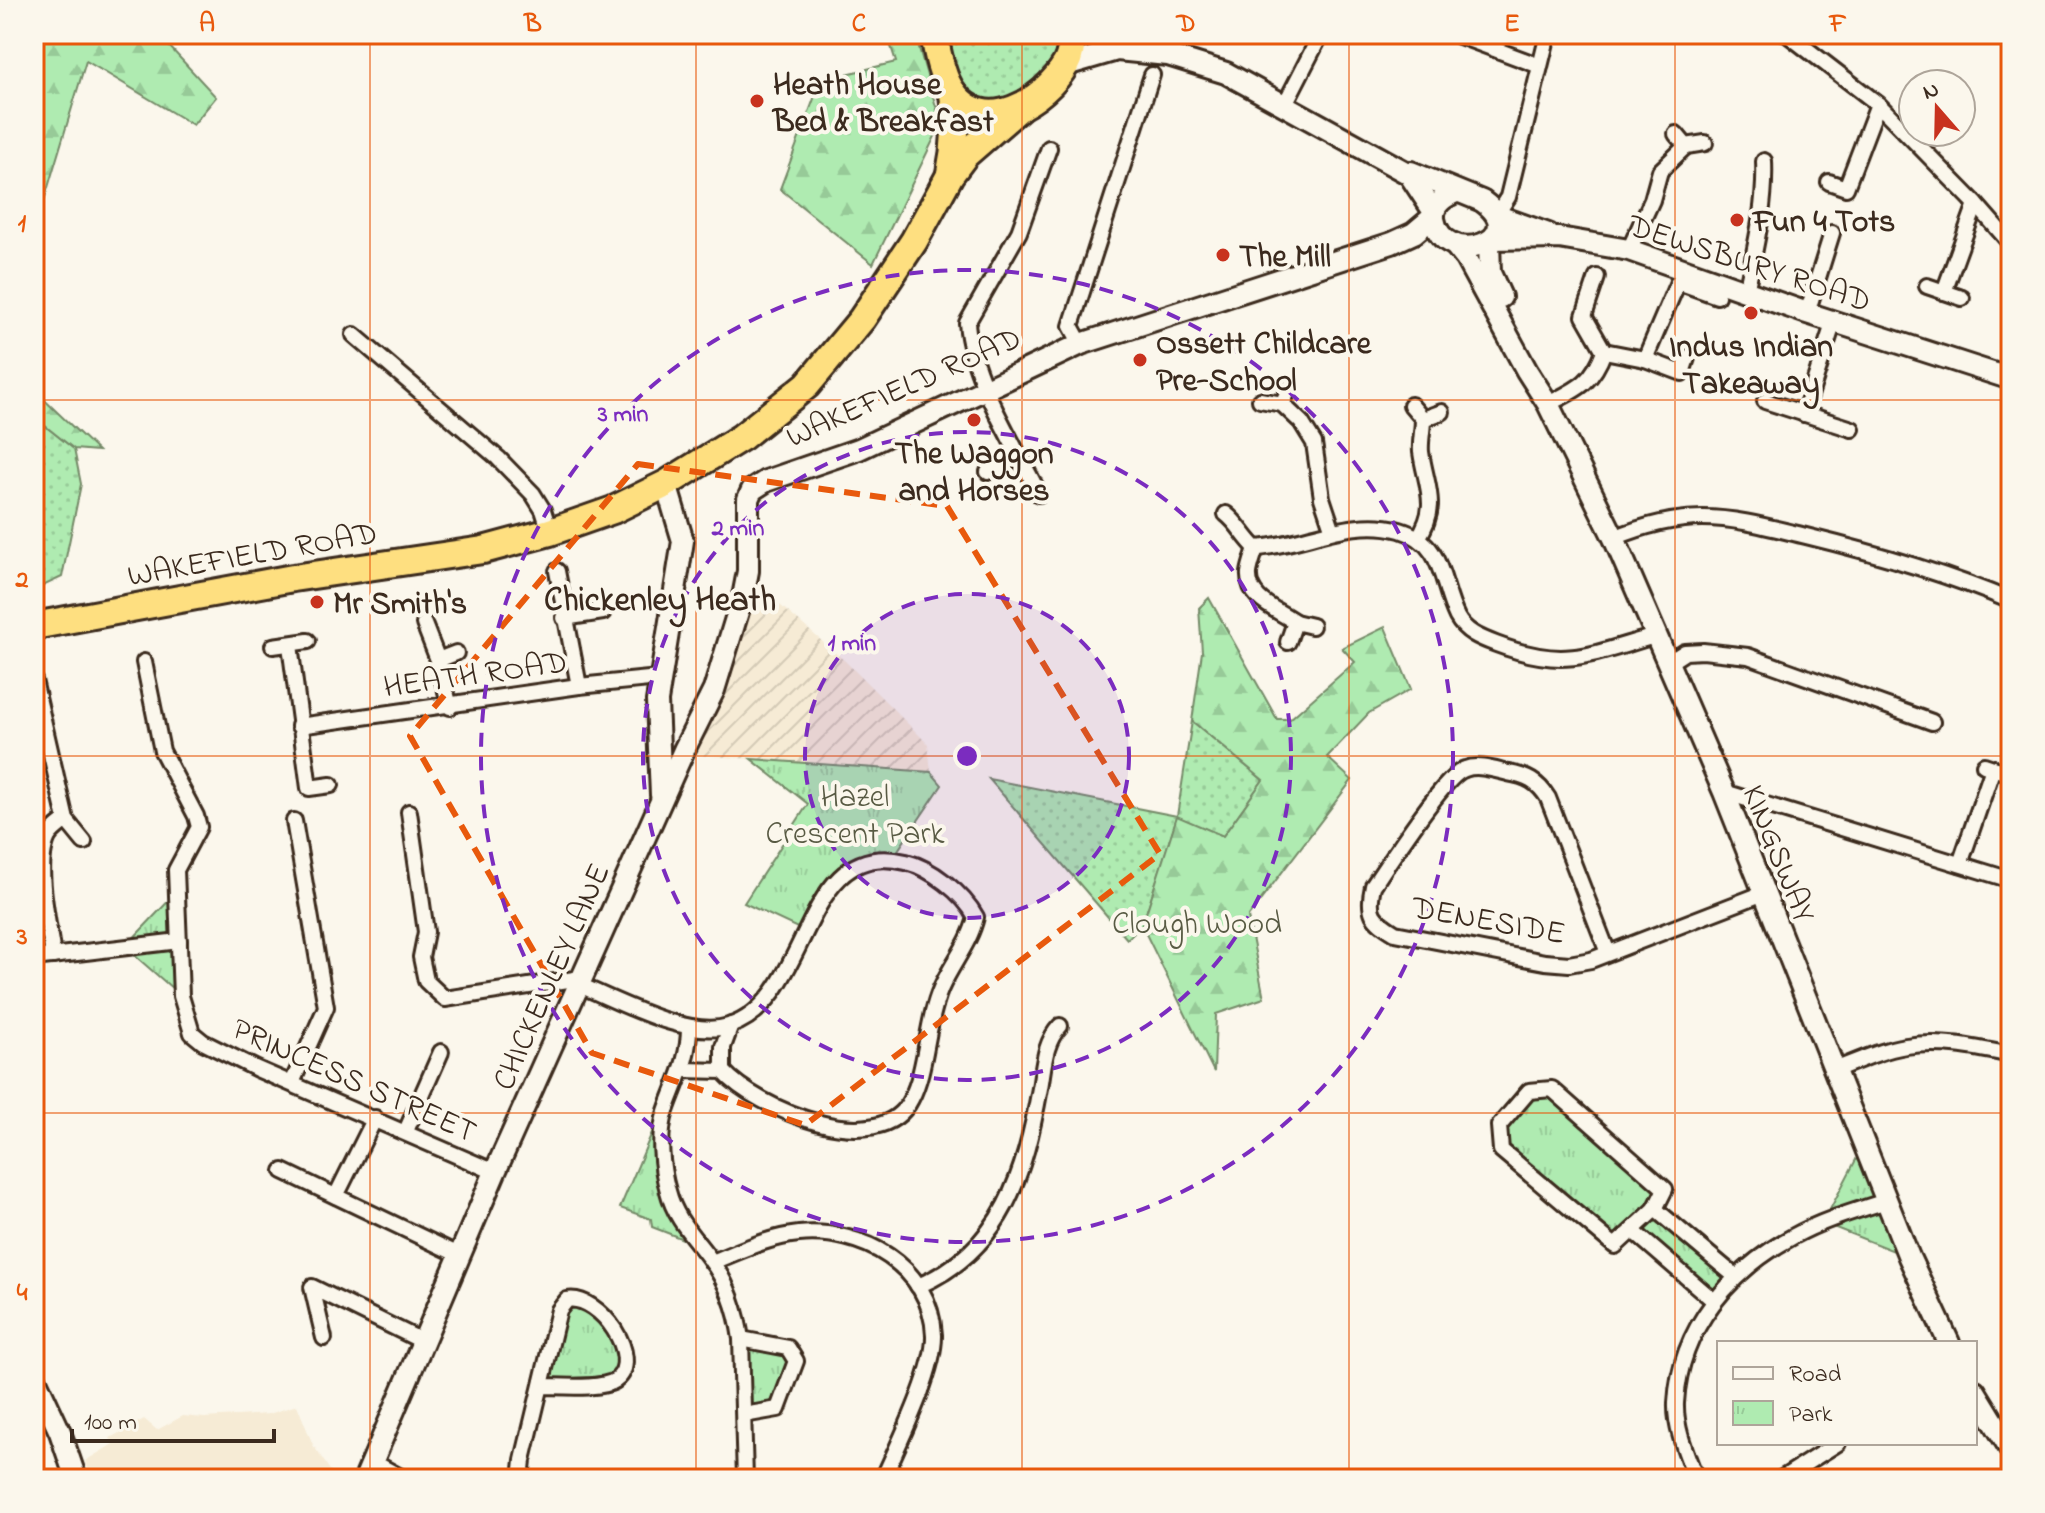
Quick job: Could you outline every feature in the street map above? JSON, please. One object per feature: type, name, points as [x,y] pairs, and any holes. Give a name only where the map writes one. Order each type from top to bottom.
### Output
[{"type":"highway","points":[[934,34],[948,85],[971,109],[995,115],[1019,108]]},
{"type":"highway","points":[[950,175],[965,155],[1066,65],[1072,34]]},
{"type":"highway","points":[[950,175],[957,121],[953,93]]},
{"type":"highway","name":"WAKEFIELD ROAD","points":[[34,626],[293,578],[483,550],[550,532],[613,510],[666,484],[742,437],[807,385],[862,319],[914,241],[950,175]]},
{"type":"street","points":[[1084,34],[1117,50],[1168,55],[1226,73],[1409,174],[1442,233],[1453,243]]},
{"type":"street","points":[[1158,34],[1168,55]]},
{"type":"street","points":[[1284,106],[1321,34]]},
{"type":"street","points":[[1454,34],[1540,66]]},
{"type":"street","points":[[1392,243],[1432,239],[1474,247],[1490,240],[1497,232],[1498,215],[1508,197],[1548,34]]},
{"type":"street","points":[[1787,34],[1878,104],[2011,244]]},
{"type":"street","points":[[1066,65],[1117,50]]},
{"type":"street","points":[[1152,75],[1071,326],[1081,344],[1392,243],[1414,233],[1434,214],[1438,203],[1456,192]]},
{"type":"street","points":[[1829,182],[1846,188],[1878,104]]},
{"type":"street","points":[[1676,134],[1686,146]]},
{"type":"street","points":[[1629,250],[1652,200],[1660,171],[1686,146],[1705,143]]},
{"type":"street","points":[[1039,494],[986,388],[968,337],[967,323],[1019,232],[1049,148]]},
{"type":"street","points":[[1746,292],[1761,222],[1764,161]]},
{"type":"street","points":[[1389,163],[1482,201],[1498,215]]},
{"type":"street","points":[[1944,292],[1976,204]]},
{"type":"street","name":"DEWSBURY ROAD","points":[[1498,215],[1559,238],[1629,250],[1807,313],[2011,379]]},
{"type":"street","points":[[1807,313],[1832,233]]},
{"type":"street","name":"DEWSBURY ROAD","points":[[1490,240],[1559,238]]},
{"type":"street","name":"KINGSWAY","points":[[1490,240],[1490,273],[1544,398]]},
{"type":"street","name":"KINGSWAY","points":[[1453,243],[1476,277],[1544,398],[1614,538],[1724,792],[1886,1201],[1948,1341]]},
{"type":"street","points":[[1597,277],[1584,316],[1604,351],[1645,359],[1682,373],[1687,358]]},
{"type":"street","points":[[1645,359],[1678,282],[1717,296]]},
{"type":"street","points":[[1927,286],[1962,298]]},
{"type":"street","points":[[1804,414],[1834,321]]},
{"type":"street","points":[[354,335],[362,353],[498,458],[533,494],[543,510],[550,532]]},
{"type":"street","name":"WAKEFIELD ROAD","points":[[752,490],[766,481],[859,449],[1081,344]]},
{"type":"street","points":[[1544,398],[1586,383],[1596,372],[1604,351]]},
{"type":"street","points":[[1282,404],[1291,385]]},
{"type":"street","points":[[1260,400],[1282,404],[1301,422],[1314,443],[1322,498],[1333,531]]},
{"type":"street","points":[[1765,401],[1852,429]]},
{"type":"street","points":[[1411,405],[1423,419],[1421,449],[1431,494],[1427,526],[1418,538]]},
{"type":"street","points":[[1423,419],[1442,412]]},
{"type":"street","points":[[988,472],[1020,455]]},
{"type":"street","points":[[660,806],[656,721],[659,678],[683,541],[666,484]]},
{"type":"street","name":"CHICKENLEY LANE","points":[[369,1471],[495,1172],[684,750],[714,690],[748,571],[747,511],[752,490]]},
{"type":"street","points":[[1226,514],[1256,548]]},
{"type":"street","points":[[1614,538],[1643,526],[1671,520],[1731,519],[1841,544],[1933,570],[2011,601]]},
{"type":"street","points":[[1256,548],[1298,542],[1333,531],[1377,526],[1403,531],[1418,538],[1436,556],[1457,618],[1468,632],[1489,642],[1541,659],[1563,659],[1588,657],[1655,636]]},
{"type":"street","points":[[1256,548],[1249,573],[1256,595],[1295,622],[1312,626]]},
{"type":"street","points":[[557,571],[579,686]]},
{"type":"street","points":[[564,618],[603,612]]},
{"type":"street","points":[[1288,642],[1295,622]]},
{"type":"street","points":[[424,624],[438,660],[450,707]]},
{"type":"street","points":[[273,646],[308,641]]},
{"type":"street","points":[[290,645],[309,788],[331,785]]},
{"type":"street","points":[[1668,663],[1685,652],[1725,652],[1771,663],[1932,722]]},
{"type":"street","points":[[438,660],[456,653]]},
{"type":"street","points":[[34,958],[179,941],[176,870],[199,827],[162,751],[144,662]]},
{"type":"street","name":"HEATH ROAD","points":[[299,726],[450,707],[579,686],[659,678]]},
{"type":"street","points":[[34,680],[66,820],[84,842]]},
{"type":"street","points":[[659,740],[684,750]]},
{"type":"street","points":[[1960,864],[1988,766],[2011,774]]},
{"type":"street","name":"DENESIDE","points":[[1608,953],[1548,798],[1541,786],[1521,775],[1475,767],[1462,769],[1444,788],[1373,886],[1370,901],[1372,915],[1395,933],[1569,964],[1591,960],[1764,893]]},
{"type":"street","points":[[1724,792],[2011,880]]},
{"type":"street","points":[[409,812],[426,932],[421,957],[426,981],[445,999],[580,982],[689,1028],[712,1029],[731,1025],[756,1011],[781,983],[824,896],[835,882],[861,862],[892,859],[922,866],[970,905],[976,917],[969,938],[940,989],[911,1102],[893,1119],[870,1127],[838,1127],[807,1121],[742,1090],[723,1071],[705,1068],[684,1070]]},
{"type":"street","points":[[53,956],[42,870],[49,834],[66,820]]},
{"type":"street","points":[[292,1083],[326,1007],[294,821]]},
{"type":"street","name":"PRINCESS STREET","points":[[179,941],[181,996],[192,1033],[203,1042],[495,1172]]},
{"type":"street","points":[[723,1071],[723,1047],[731,1025]]},
{"type":"street","points":[[918,1286],[936,1279],[958,1263],[979,1244],[1003,1213],[1025,1157],[1048,1043],[1060,1026]]},
{"type":"street","points":[[689,1028],[684,1070],[665,1115],[662,1137],[664,1174],[675,1212],[712,1262],[738,1319],[745,1479]]},
{"type":"street","points":[[1835,1070],[1887,1051],[1926,1044],[2011,1055]]},
{"type":"street","points":[[406,1131],[441,1052]]},
{"type":"street","points":[[1552,1089],[1665,1189],[1655,1209],[1615,1246],[1501,1150],[1499,1126],[1529,1091],[1552,1089]]},
{"type":"street","points":[[336,1196],[375,1118]]},
{"type":"street","points":[[283,1171],[459,1255]]},
{"type":"street","points":[[1696,1479],[1681,1437],[1676,1403],[1692,1338],[1713,1300],[1751,1263],[1796,1235],[1886,1201]]},
{"type":"street","points":[[1655,1209],[1736,1277]]},
{"type":"street","points":[[1633,1231],[1713,1300]]},
{"type":"street","points":[[712,1262],[773,1238],[809,1233],[843,1235],[882,1250],[902,1265],[918,1286],[928,1308],[934,1335],[929,1368],[883,1479]]},
{"type":"street","points":[[324,1338],[312,1287],[424,1342]]},
{"type":"street","points":[[521,1479],[523,1460],[559,1310],[567,1300],[586,1302],[601,1312],[615,1331],[624,1359],[620,1375],[602,1385],[541,1386]]},
{"type":"street","points":[[741,1339],[788,1348],[796,1361],[778,1409],[744,1415]]},
{"type":"street","points":[[34,1376],[60,1432],[76,1479]]},
{"type":"street","points":[[1977,1394],[2011,1450]]},
{"type":"street","points":[[1781,1479],[1835,1445]]},
{"type":"street","points":[[369,1471],[404,1479]]},
{"type":"highlighted area","points":[[638,464],[947,506],[1160,854],[805,1125],[592,1053],[410,736]]},
{"type":"shaded area","points":[[759,587],[845,661],[928,744],[931,772],[696,755]]},
{"type":"shaded area","points":[[297,1405],[313,1445],[336,1479],[92,1479],[85,1461],[113,1444],[110,1438],[144,1419],[157,1430],[183,1416],[204,1418],[269,1414]]},
{"type":"green space","points":[[34,34],[158,34],[216,97],[193,125],[86,61],[34,234]]},
{"type":"green space","points":[[887,34],[915,34],[941,124],[873,264],[780,189],[821,80],[896,62]]},
{"type":"green space","points":[[934,34],[1072,34],[1046,86],[971,109]]},
{"type":"green space","points":[[34,390],[98,451],[74,449],[34,417]]},
{"type":"green space","points":[[34,417],[74,449],[81,484],[62,577],[43,586],[34,562]]},
{"type":"green space","name":"Clough Wood","points":[[1209,598],[1277,719],[1290,719],[1355,662],[1342,648],[1385,627],[1411,689],[1369,713],[1327,757],[1352,780],[1248,917],[1264,998],[1216,1014],[1214,1072],[1142,926],[1177,816],[1223,836],[1263,780],[1192,721],[1202,652],[1199,608]]},
{"type":"green space","points":[[1192,721],[1263,780],[1223,836],[1177,817],[1142,926],[1127,939],[989,779],[1177,816]]},
{"type":"green space","name":"Hazel Crescent Park","points":[[751,759],[931,772],[942,785],[892,859],[848,870],[806,932],[744,903],[808,804]]},
{"type":"green space","points":[[177,892],[181,996],[125,947]]},
{"type":"green space","points":[[1552,1089],[1665,1189],[1655,1209],[1736,1277],[1713,1300],[1633,1232],[1615,1246],[1501,1150],[1499,1126],[1529,1091]]},
{"type":"green space","points":[[665,1115],[662,1157],[689,1234],[683,1239],[652,1227],[651,1219],[620,1208],[656,1123]]},
{"type":"green space","points":[[1863,1146],[1909,1257],[1823,1223]]},
{"type":"green space","points":[[580,1299],[621,1344],[617,1379],[542,1386],[559,1310]]},
{"type":"green space","points":[[741,1340],[788,1348],[796,1361],[778,1409],[744,1415]]},
{"type":"place","name":"Heath House Bed & Breakfast","points":[[757,101]]},
{"type":"place","name":"Fun 4 Tots","points":[[1737,220]]},
{"type":"place","name":"The Mill","points":[[1223,255]]},
{"type":"place","name":"Indus Indian Takeaway","points":[[1751,313]]},
{"type":"place","name":"Ossett Childcare Pre-School","points":[[1140,360]]},
{"type":"place","name":"The Waggon and Horses","points":[[974,420]]},
{"type":"place","name":"Mr Smith's","points":[[317,602]]},
{"type":"district","name":"Chickenley Heath","points":[[660,598]]}]
